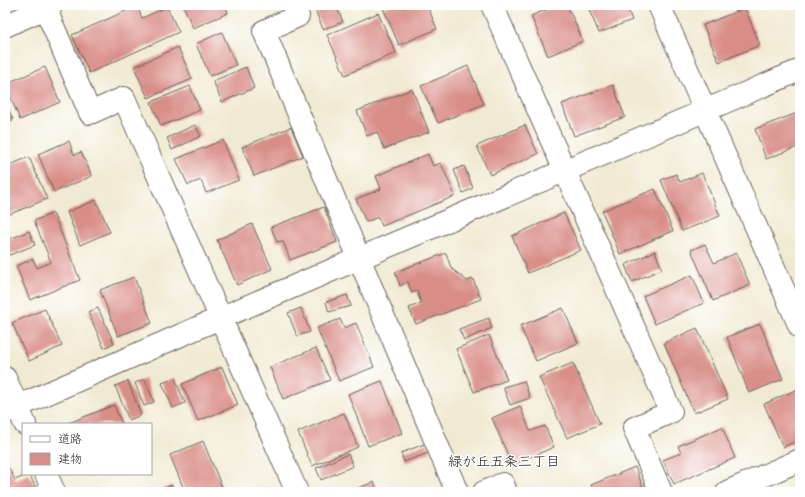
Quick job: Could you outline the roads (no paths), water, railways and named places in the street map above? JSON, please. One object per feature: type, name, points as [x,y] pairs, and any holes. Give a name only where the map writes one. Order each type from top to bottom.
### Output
[{"type":"street","points":[[492,5],[671,412],[634,428],[661,492]]},
{"type":"street","points":[[659,5],[800,327]]},
{"type":"street","points":[[5,26],[47,6],[90,113],[124,98],[296,492]]},
{"type":"street","points":[[296,11],[264,30],[457,492]]},
{"type":"street","points":[[5,378],[16,414],[220,318],[800,70]]},
{"type":"street","points":[[727,492],[800,460]]},
{"type":"street","points":[[46,475],[54,492]]},
{"type":"district","name":"緑が丘五条三丁目","points":[[504,461]]}]
